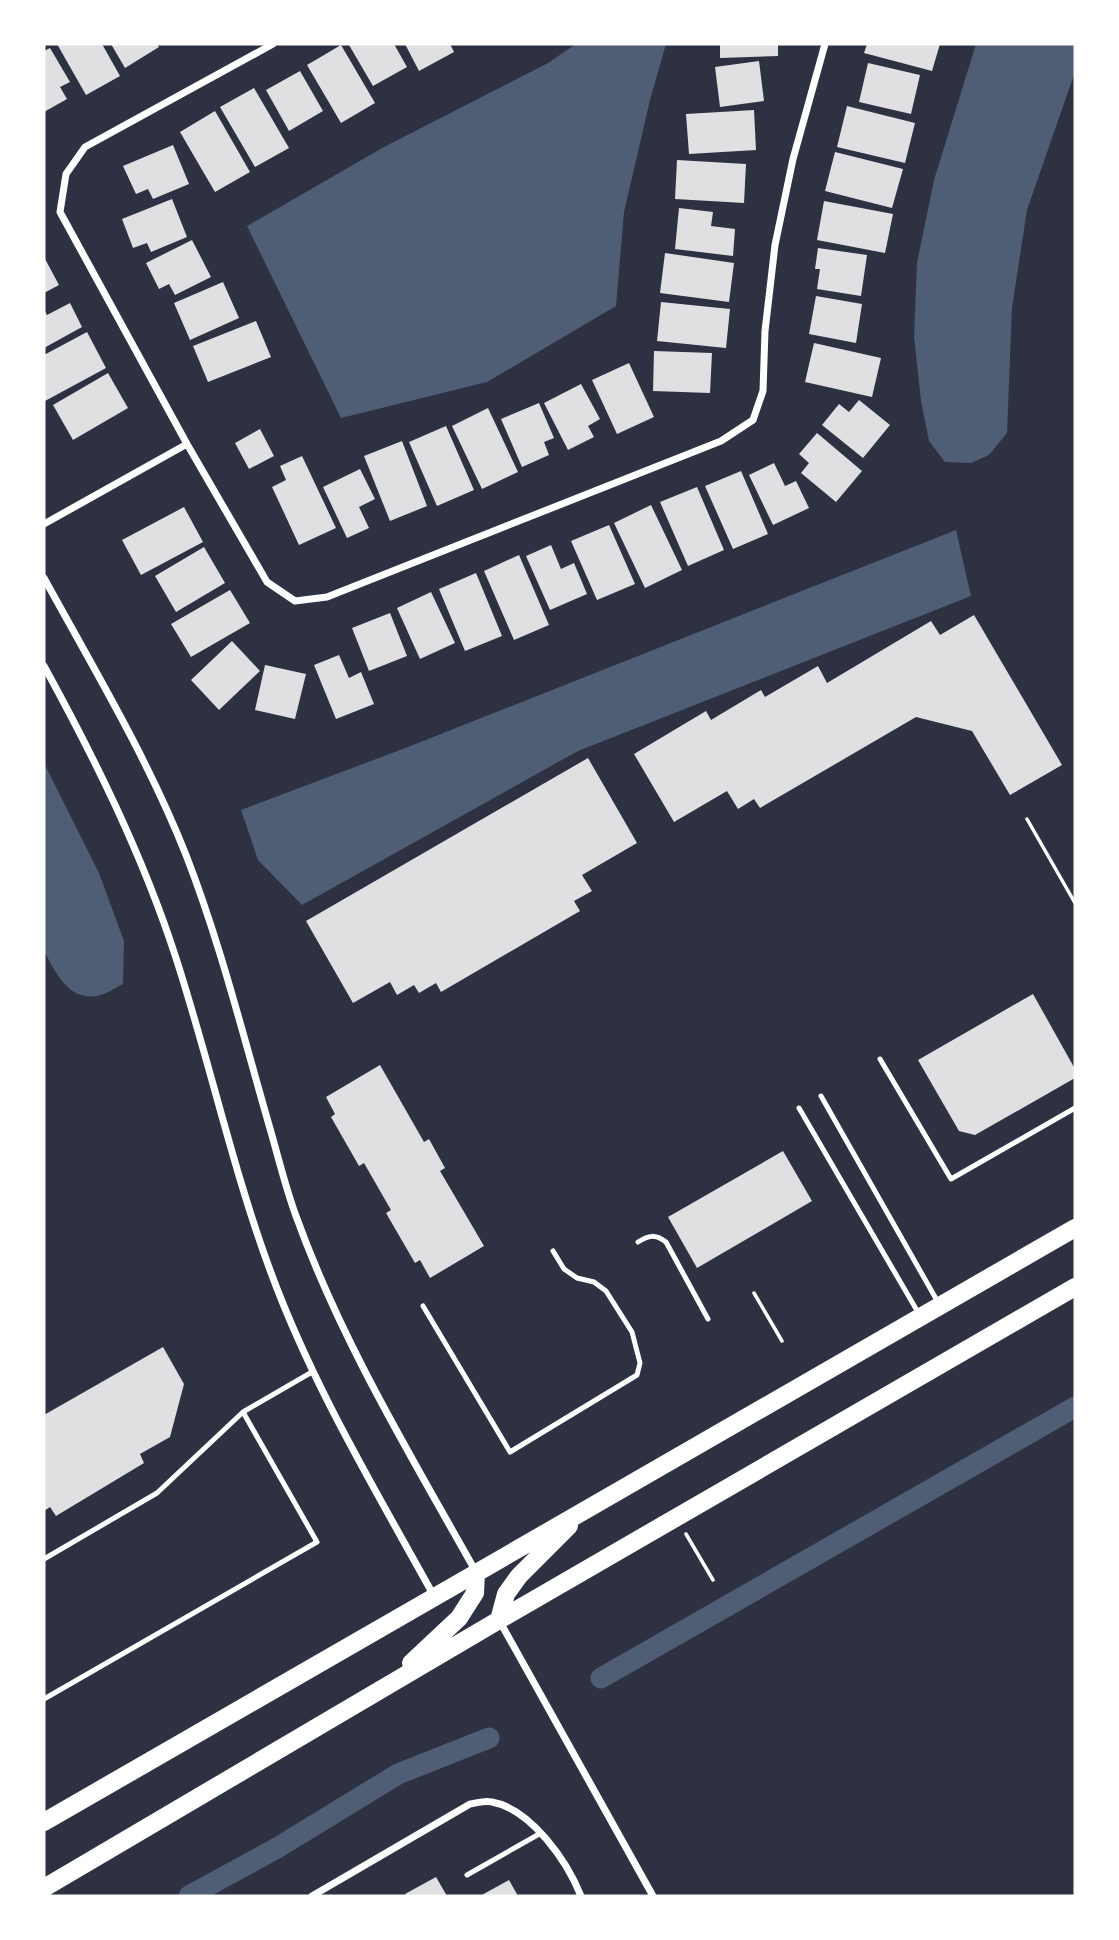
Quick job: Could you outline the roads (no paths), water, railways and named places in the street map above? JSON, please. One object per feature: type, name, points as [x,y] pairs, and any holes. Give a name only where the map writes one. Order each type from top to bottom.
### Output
[{"type":"main road","points":[[44,1822],[1075,1228]]},
{"type":"main road","points":[[44,1888],[499,1619],[1075,1287]]},
{"type":"main road","points":[[499,1619],[506,1594],[519,1576],[586,1509]]},
{"type":"main road","points":[[386,1687],[459,1618],[475,1593],[476,1572]]},
{"type":"street","points":[[273,44],[85,147],[66,174],[60,212],[187,444],[267,582],[295,601],[327,597],[721,441],[752,420],[763,391],[765,331],[775,246],[793,159],[825,44]]},
{"type":"street","points":[[44,524],[187,444]]},
{"type":"street","points":[[44,578],[134,744],[186,855],[224,963],[295,1214],[324,1286],[384,1408],[476,1572]]},
{"type":"street","points":[[44,666],[105,782],[150,884],[175,955],[247,1205],[271,1273],[312,1371],[324,1398],[434,1597]]},
{"type":"street","points":[[499,1619],[653,1896]]},
{"type":"street","points":[[312,1896],[470,1804],[489,1801],[509,1807],[541,1833],[581,1896]]},
{"type":"lane","points":[[880,1059],[951,1179],[1075,1108]]},
{"type":"lane","points":[[821,1096],[940,1307]]},
{"type":"lane","points":[[799,1108],[921,1318]]},
{"type":"lane","points":[[638,1242],[648,1236],[658,1236],[666,1242],[708,1320]]},
{"type":"lane","points":[[423,1306],[510,1452],[637,1374],[640,1363],[632,1332],[606,1291],[594,1282],[577,1278],[564,1269],[553,1251]]},
{"type":"lane","points":[[44,1559],[157,1493],[243,1412],[312,1371]]},
{"type":"lane","points":[[44,1699],[317,1542],[243,1412]]},
{"type":"lane","points":[[467,1875],[541,1833]]},
{"type":"water","points":[[576,44],[666,44],[624,212],[616,306],[487,382],[341,418],[247,226],[384,147],[548,63]]},
{"type":"water","points":[[976,44],[1075,44],[1075,72],[1027,210],[1012,308],[1007,433],[989,455],[971,463],[945,462],[929,441],[921,401],[914,337],[917,263],[934,180]]},
{"type":"water","points":[[956,530],[971,596],[578,751],[302,905],[258,860],[241,810],[408,747]]},
{"type":"water","points":[[44,763],[99,873],[124,941],[123,984],[100,995],[87,996],[70,989],[44,951]]},
{"type":"waterway","points":[[601,1678],[1075,1407]]},
{"type":"waterway","points":[[189,1896],[277,1848],[398,1774],[489,1738]]}]
